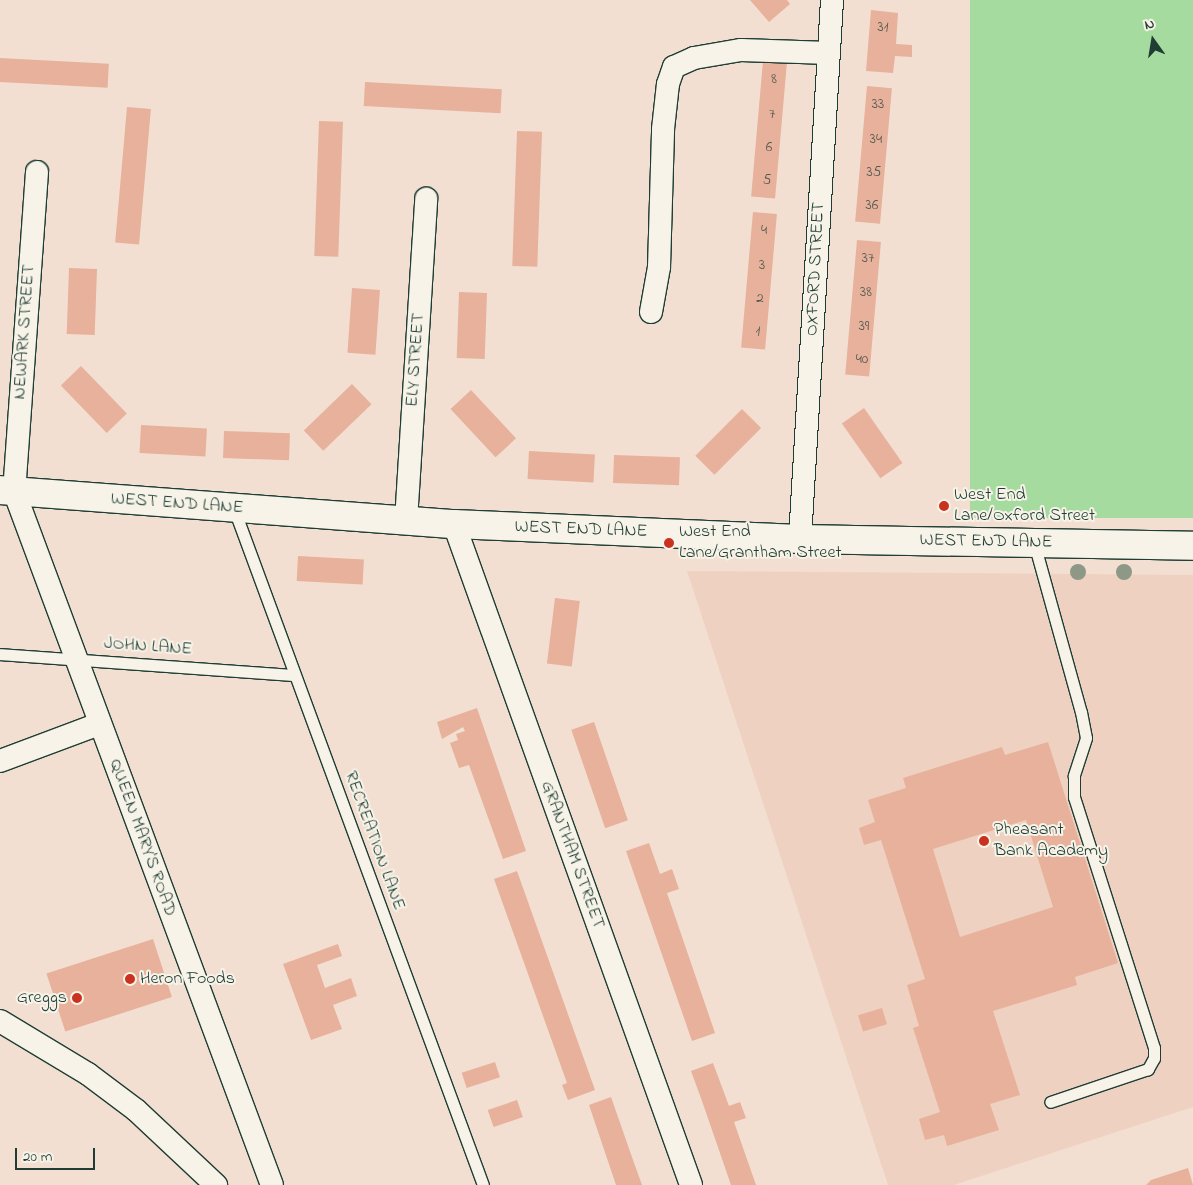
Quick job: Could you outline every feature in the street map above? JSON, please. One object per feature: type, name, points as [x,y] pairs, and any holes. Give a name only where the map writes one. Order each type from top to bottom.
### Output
[{"type":"street","name":"OXFORD STREET","points":[[800,539],[832,0]]},
{"type":"street","points":[[651,312],[659,267],[663,129],[668,84],[674,67],[694,58],[740,50],[829,53]]},
{"type":"street","name":"NEWARK STREET","points":[[7,491],[37,172]]},
{"type":"street","name":"ELY STREET","points":[[406,521],[426,200]]},
{"type":"street","name":"WEST END LANE","points":[[7,491],[454,524],[800,539],[1193,546]]},
{"type":"street","name":"QUEEN MARY'S ROAD","points":[[7,491],[75,660],[272,1185]]},
{"type":"street","name":"GRANTHAM STREET","points":[[454,524],[691,1185]]},
{"type":"street","points":[[0,760],[99,724]]},
{"type":"street","points":[[0,1020],[88,1074],[136,1110],[216,1185]]},
{"type":"lane","name":"RECREATION LANE","points":[[234,508],[483,1185]]},
{"type":"lane","points":[[1034,543],[1082,712],[1086,738],[1074,776],[1074,797],[1154,1048],[1154,1058],[1148,1069],[1050,1102]]},
{"type":"lane","name":"JOHN LANE","points":[[0,654],[294,675]]},
{"type":"shaded area","name":"Pheasant Bank Academy","points":[[687,571],[1193,575],[1193,1107],[954,1185],[888,1185]]},
{"type":"green space","points":[[970,0],[1193,0],[1193,518],[970,518]]},
{"type":"building","points":[[750,0],[787,0],[790,4],[769,22]]},
{"type":"building","points":[[871,10],[898,13],[896,44],[912,45],[912,57],[895,56],[893,73],[866,71]]},
{"type":"building","points":[[0,58],[109,64],[108,88],[0,82]]},
{"type":"building","points":[[763,61],[787,63],[775,199],[751,196]]},
{"type":"building","points":[[365,82],[502,89],[501,113],[364,106]]},
{"type":"building","points":[[867,86],[892,88],[880,224],[855,221]]},
{"type":"building","points":[[127,107],[151,109],[139,245],[115,242]]},
{"type":"building","points":[[319,121],[343,122],[338,257],[314,256]]},
{"type":"building","points":[[517,131],[542,132],[537,267],[512,266]]},
{"type":"building","points":[[753,212],[777,214],[765,350],[741,347]]},
{"type":"building","points":[[857,240],[881,242],[869,377],[845,374]]},
{"type":"building","points":[[69,268],[97,269],[95,335],[67,334]]},
{"type":"building","points":[[352,288],[380,290],[375,355],[347,353]]},
{"type":"building","points":[[459,292],[487,293],[485,359],[457,358]]},
{"type":"building","points":[[81,366],[127,413],[107,433],[61,385]]},
{"type":"building","points":[[352,384],[371,404],[323,451],[304,431]]},
{"type":"building","points":[[471,390],[516,438],[496,457],[451,409]]},
{"type":"building","points":[[864,408],[902,463],[880,478],[842,423]]},
{"type":"building","points":[[742,409],[761,428],[714,475],[695,456]]},
{"type":"building","points":[[141,425],[207,428],[205,456],[140,453]]},
{"type":"building","points":[[224,431],[290,433],[289,460],[223,458]]},
{"type":"building","points":[[529,451],[595,454],[593,482],[528,479]]},
{"type":"building","points":[[614,455],[680,457],[679,485],[613,483]]},
{"type":"building","points":[[298,556],[364,559],[363,584],[297,581]]},
{"type":"building","points":[[555,598],[580,601],[572,667],[547,664]]},
{"type":"building","points":[[477,708],[526,851],[503,859],[469,765],[459,768],[450,743],[458,740],[456,734],[465,731],[463,727],[442,739],[437,722]]},
{"type":"building","points":[[594,722],[628,820],[605,828],[571,730]]},
{"type":"building","points":[[1048,742],[1118,963],[1075,977],[1077,985],[993,1011],[1020,1095],[990,1104],[999,1130],[947,1146],[944,1135],[925,1140],[919,1119],[940,1112],[913,1028],[919,1026],[907,985],[925,979],[881,840],[864,845],[859,828],[875,822],[868,800],[906,788],[903,778],[1002,747],[1005,755]],"holes":[[[1026,820],[1053,907],[960,937],[933,849]]]},
{"type":"building","points":[[649,843],[660,874],[672,869],[679,889],[667,893],[715,1033],[692,1041],[626,851]]},
{"type":"building","points":[[517,871],[595,1090],[568,1100],[562,1085],[567,1083],[494,879]]},
{"type":"building","name":"Heron Foods","points":[[153,939],[172,997],[65,1032],[46,974]]},
{"type":"building","points":[[338,944],[342,956],[317,965],[325,988],[351,978],[357,996],[333,1005],[342,1029],[311,1040],[283,964]]},
{"type":"building","points":[[882,1008],[887,1024],[863,1032],[858,1015]]},
{"type":"building","points":[[495,1062],[500,1077],[467,1088],[462,1073]]},
{"type":"building","points":[[713,1063],[729,1106],[740,1102],[746,1118],[734,1122],[756,1185],[731,1185],[691,1071]]},
{"type":"building","points":[[611,1097],[642,1185],[616,1185],[589,1105]]},
{"type":"building","points":[[517,1100],[523,1117],[494,1127],[488,1110]]},
{"type":"building","points":[[1188,1168],[1193,1185],[1146,1185],[1151,1180]]},
{"type":"place","name":"West End Lane/Oxford Street","points":[[944,506]]},
{"type":"place","name":"West End Lane/Grantham Street","points":[[669,543]]},
{"type":"place","name":"Pheasant Bank Academy","points":[[984,841]]},
{"type":"place","name":"Heron Foods","points":[[130,979]]},
{"type":"place","name":"Greggs","points":[[77,998]]}]
